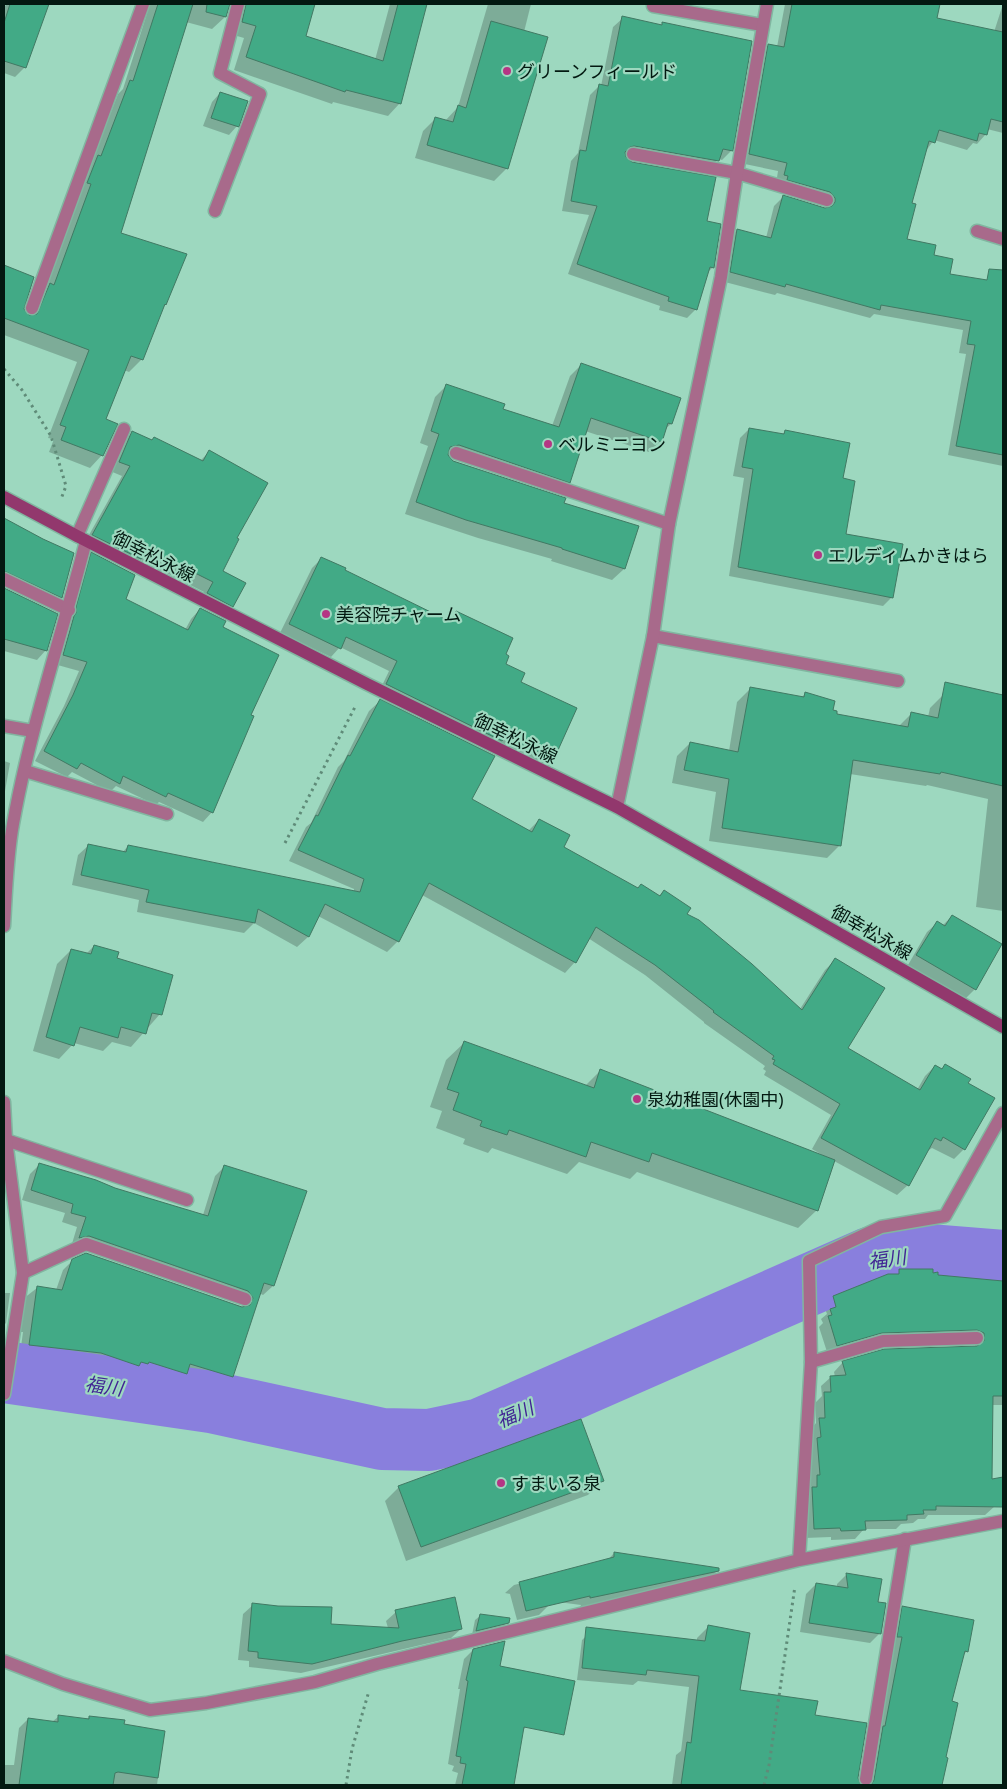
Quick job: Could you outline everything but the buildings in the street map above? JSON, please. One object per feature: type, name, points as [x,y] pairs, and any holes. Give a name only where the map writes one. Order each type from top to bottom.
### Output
[{"type":"main road","name":"御幸松永線","points":[[4,497],[367,684],[617,807],[1003,1027]]},
{"type":"street","points":[[32,308],[143,4]]},
{"type":"street","points":[[215,211],[260,94],[220,73],[238,4]]},
{"type":"street","points":[[617,807],[653,636],[669,524],[721,277],[737,173],[767,4]]},
{"type":"street","points":[[653,6],[762,25]]},
{"type":"street","points":[[633,154],[737,173],[827,200]]},
{"type":"street","points":[[977,231],[1003,239]]},
{"type":"street","points":[[4,926],[8,823],[25,771],[33,731],[69,610],[81,538],[124,430]]},
{"type":"street","points":[[456,454],[669,524]]},
{"type":"street","points":[[4,579],[69,610]]},
{"type":"street","points":[[653,636],[898,682]]},
{"type":"street","points":[[4,726],[33,731]]},
{"type":"street","points":[[25,771],[167,814]]},
{"type":"street","points":[[4,1102],[6,1140],[23,1274],[9,1353],[5,1388]]},
{"type":"street","points":[[799,1560],[811,1362],[809,1261],[881,1227],[945,1216],[1003,1114]]},
{"type":"street","points":[[6,1140],[187,1200]]},
{"type":"street","points":[[23,1274],[86,1244],[245,1299]]},
{"type":"street","points":[[811,1362],[883,1341],[977,1338]]},
{"type":"street","points":[[4,1661],[63,1684],[150,1710],[206,1703],[316,1682],[377,1664],[799,1560],[1003,1520]]},
{"type":"street","points":[[866,1779],[905,1539]]},
{"type":"path","points":[[4,368],[22,390],[51,436],[66,486],[52,522]]},
{"type":"path","points":[[285,843],[367,684]]},
{"type":"path","points":[[764,1785],[769,1765],[799,1560]]},
{"type":"path","points":[[346,1785],[352,1749],[377,1664]]},
{"type":"waterway","name":"福川","points":[[4,1372],[211,1402],[382,1439],[429,1440],[481,1429],[870,1258],[916,1254],[1003,1261]]},
{"type":"place","name":"グリーンフィールド","points":[[507,71]]},
{"type":"place","name":"ベルミニヨン","points":[[548,444]]},
{"type":"place","name":"エルディムかきはら","points":[[818,555]]},
{"type":"place","name":"美容院チャーム","points":[[326,614]]},
{"type":"place","name":"泉幼稚園(休園中)","points":[[637,1099]]},
{"type":"place","name":"すまいる泉","points":[[501,1483]]}]
